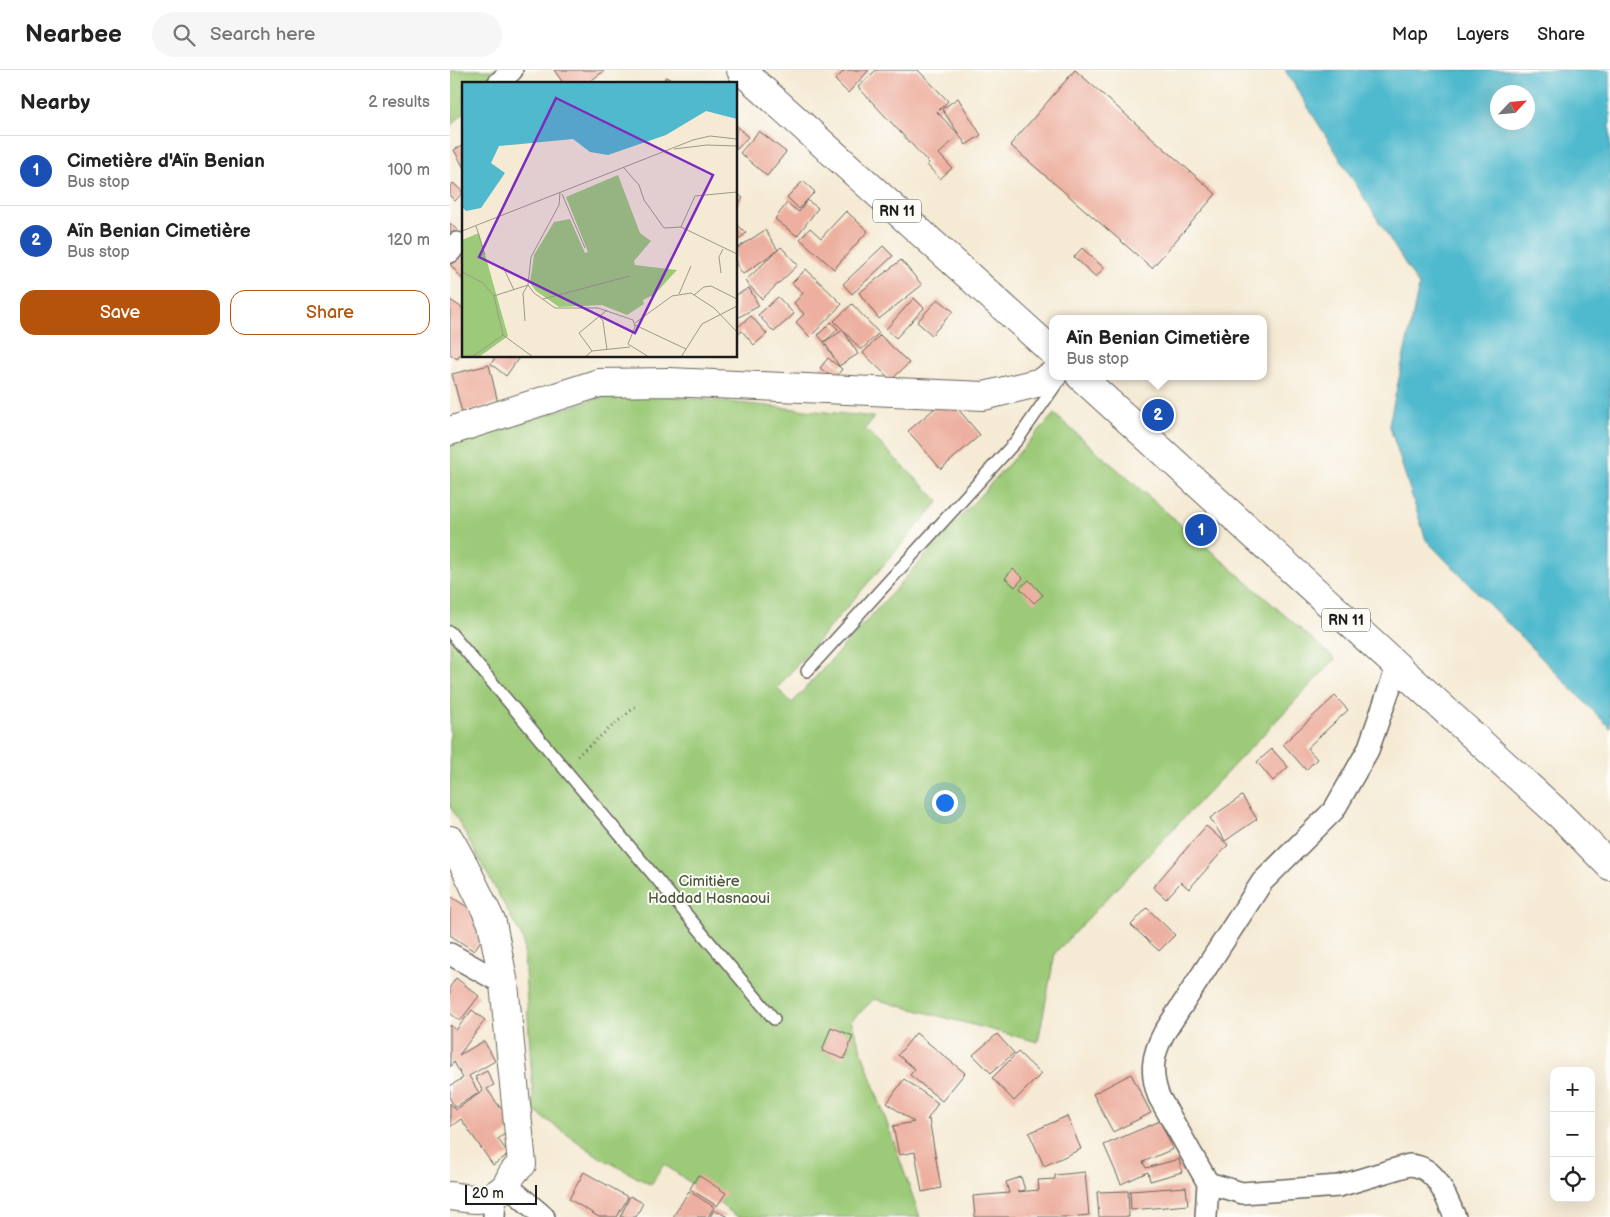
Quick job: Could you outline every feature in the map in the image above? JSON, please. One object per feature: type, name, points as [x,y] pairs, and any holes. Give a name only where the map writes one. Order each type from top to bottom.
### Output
[{"type":"main road","name":"RN 11","points":[[741,70],[1049,348]]},
{"type":"main road","points":[[450,431],[599,383],[669,382],[984,396],[1041,382],[1049,377]]},
{"type":"main road","name":"RN 11","points":[[1084,380],[1561,816],[1610,866]]},
{"type":"main road","points":[[450,840],[492,923],[504,984],[522,1164],[513,1173],[498,1199],[477,1200],[450,1196]]},
{"type":"street","points":[[500,82],[512,70]]},
{"type":"street","points":[[1206,1217],[1208,1183],[1159,1097],[1154,1084],[1152,1071],[1158,1045],[1262,882],[1334,810],[1368,750],[1397,667]]},
{"type":"street","points":[[450,954],[504,984]]},
{"type":"street","points":[[1208,1183],[1242,1193],[1339,1186],[1410,1165],[1416,1165],[1431,1172],[1456,1217]]},
{"type":"street","points":[[498,1199],[544,1217]]},
{"type":"lane","points":[[807,671],[1018,439],[1059,380]]},
{"type":"lane","points":[[450,632],[774,1019]]},
{"type":"path","points":[[564,768],[635,707]]},
{"type":"green space","points":[[450,70],[512,70],[499,82],[462,82],[462,115],[450,126]]},
{"type":"green space","name":"Cimitière Haddad Hasnaoui","points":[[620,391],[874,417],[865,429],[939,501],[777,688],[792,703],[1054,414],[1335,659],[1055,953],[1038,1042],[874,999],[851,1021],[920,1217],[738,1217],[664,1164],[651,1185],[598,1156],[534,1111],[523,939],[450,806],[450,446]]},
{"type":"water","points":[[1285,70],[1610,70],[1610,728],[1426,540],[1389,424],[1419,286]]},
{"type":"building","points":[[554,70],[604,71],[589,82],[563,82]]},
{"type":"building","points":[[845,70],[869,70],[848,93],[835,80]]},
{"type":"building","points":[[876,70],[918,70],[948,101],[937,112],[959,135],[939,154],[952,168],[940,179],[927,165],[929,163],[858,87]]},
{"type":"building","points":[[1075,70],[1216,194],[1152,268],[1010,145]]},
{"type":"building","points":[[666,77],[674,82],[663,82]]},
{"type":"building","points":[[958,98],[981,135],[966,145],[942,109]]},
{"type":"building","points":[[738,127],[748,137],[738,148]]},
{"type":"building","points":[[759,131],[786,152],[767,176],[740,153]]},
{"type":"building","points":[[462,146],[462,164],[454,150]]},
{"type":"building","points":[[803,181],[815,192],[799,209],[787,197]]},
{"type":"building","points":[[453,183],[462,191],[455,201],[450,196],[450,187]]},
{"type":"building","points":[[738,194],[743,198],[738,204]]},
{"type":"building","points":[[807,200],[818,208],[797,236],[775,219],[787,203],[799,212]]},
{"type":"building","points":[[846,211],[868,231],[834,269],[800,239],[810,228],[821,238]]},
{"type":"building","points":[[450,223],[458,231],[450,239]]},
{"type":"building","points":[[738,225],[746,233],[738,240]]},
{"type":"building","points":[[765,230],[778,250],[743,274],[738,267],[738,248]]},
{"type":"building","points":[[883,246],[893,256],[852,294],[843,284]]},
{"type":"building","points":[[781,247],[798,265],[762,299],[745,281]]},
{"type":"building","points":[[462,248],[462,279],[450,264],[450,257]]},
{"type":"building","points":[[1082,248],[1104,268],[1096,277],[1074,257]]},
{"type":"building","points":[[901,260],[922,285],[879,319],[859,293]]},
{"type":"building","points":[[806,269],[842,304],[810,337],[796,322],[804,314],[794,303],[803,293],[792,283]]},
{"type":"building","points":[[749,288],[759,306],[738,317],[738,294]]},
{"type":"building","points":[[778,297],[794,314],[774,332],[758,315]]},
{"type":"building","points":[[914,298],[924,308],[896,338],[886,329]]},
{"type":"building","points":[[938,299],[953,311],[932,335],[917,322]]},
{"type":"building","points":[[450,300],[462,308],[462,351],[457,359],[450,354]]},
{"type":"building","points":[[852,304],[879,333],[861,350],[834,321]]},
{"type":"building","points":[[751,316],[767,334],[754,345],[742,331],[738,334],[739,326]]},
{"type":"building","points":[[831,322],[838,329],[824,342],[818,335]]},
{"type":"building","points":[[843,330],[858,354],[839,366],[824,342]]},
{"type":"building","points":[[880,335],[909,363],[891,380],[863,353]]},
{"type":"building","points":[[495,358],[519,358],[506,376],[491,364]]},
{"type":"building","points":[[828,358],[842,369],[835,379],[820,368]]},
{"type":"building","points":[[489,365],[498,403],[462,412],[452,374]]},
{"type":"building","points":[[948,397],[980,435],[941,469],[908,431]]},
{"type":"building","points":[[1013,569],[1023,578],[1015,587],[1005,578]]},
{"type":"building","points":[[1029,580],[1043,595],[1034,603],[1020,588]]},
{"type":"building","points":[[1335,696],[1348,710],[1307,748],[1317,759],[1306,770],[1283,744]]},
{"type":"building","points":[[1272,749],[1288,767],[1273,781],[1257,762]]},
{"type":"building","points":[[1242,796],[1257,819],[1225,841],[1210,818]]},
{"type":"building","points":[[1206,826],[1228,845],[1189,889],[1181,882],[1166,899],[1153,887]]},
{"type":"building","points":[[450,896],[492,923],[474,951],[450,935]]},
{"type":"building","points":[[1147,908],[1175,935],[1159,951],[1131,925]]},
{"type":"building","points":[[456,978],[479,996],[460,1021],[450,1013],[450,987]]},
{"type":"building","points":[[472,1010],[485,1020],[459,1055],[484,1041],[495,1061],[469,1076],[479,1093],[455,1107],[450,1099],[450,1086],[463,1078],[454,1062],[450,1067],[450,1025],[456,1030]]},
{"type":"building","points":[[831,1027],[853,1036],[844,1059],[822,1051]]},
{"type":"building","points":[[916,1033],[965,1073],[942,1101],[910,1075],[915,1069],[898,1055]]},
{"type":"building","points":[[997,1034],[1014,1053],[991,1073],[973,1055]]},
{"type":"building","points":[[1018,1052],[1041,1074],[1014,1101],[992,1078]]},
{"type":"building","points":[[487,1071],[494,1085],[487,1089],[514,1127],[498,1139],[509,1154],[493,1165],[461,1119],[450,1127],[450,1103],[455,1110],[483,1091],[475,1077]]},
{"type":"building","points":[[1131,1074],[1151,1113],[1113,1132],[1093,1094]]},
{"type":"building","points":[[904,1079],[938,1103],[927,1120],[929,1119],[941,1188],[922,1192],[915,1152],[899,1155],[893,1126],[914,1122],[887,1103]]},
{"type":"building","points":[[1067,1116],[1081,1149],[1044,1166],[1029,1133]]},
{"type":"building","points":[[1160,1121],[1173,1149],[1143,1162],[1146,1168],[1179,1159],[1182,1172],[1150,1181],[1148,1172],[1121,1184],[1104,1145]]},
{"type":"building","points":[[584,1172],[628,1197],[617,1217],[599,1217],[569,1199]]},
{"type":"building","points":[[1085,1172],[1089,1215],[1069,1217],[975,1217],[973,1196],[1009,1193],[1006,1182],[1021,1177],[1025,1190],[1017,1192],[1039,1190],[1038,1180],[1055,1179],[1055,1175]]},
{"type":"building","points":[[698,1175],[726,1193],[717,1206],[690,1189]]},
{"type":"building","points":[[1186,1187],[1188,1205],[1131,1210],[1130,1191]]},
{"type":"building","points":[[689,1191],[714,1207],[708,1217],[673,1217]]},
{"type":"building","points":[[1128,1191],[1129,1217],[1099,1217],[1097,1192]]},
{"type":"building","points":[[630,1196],[643,1203],[636,1217],[620,1217]]},
{"type":"building","points":[[714,1210],[728,1217],[710,1217]]},
{"type":"place","name":"Aïn Benian Cimetière","points":[[1158,415]]},
{"type":"place","name":"Cimetière d'Aïn Benian","points":[[1201,530]]}]
